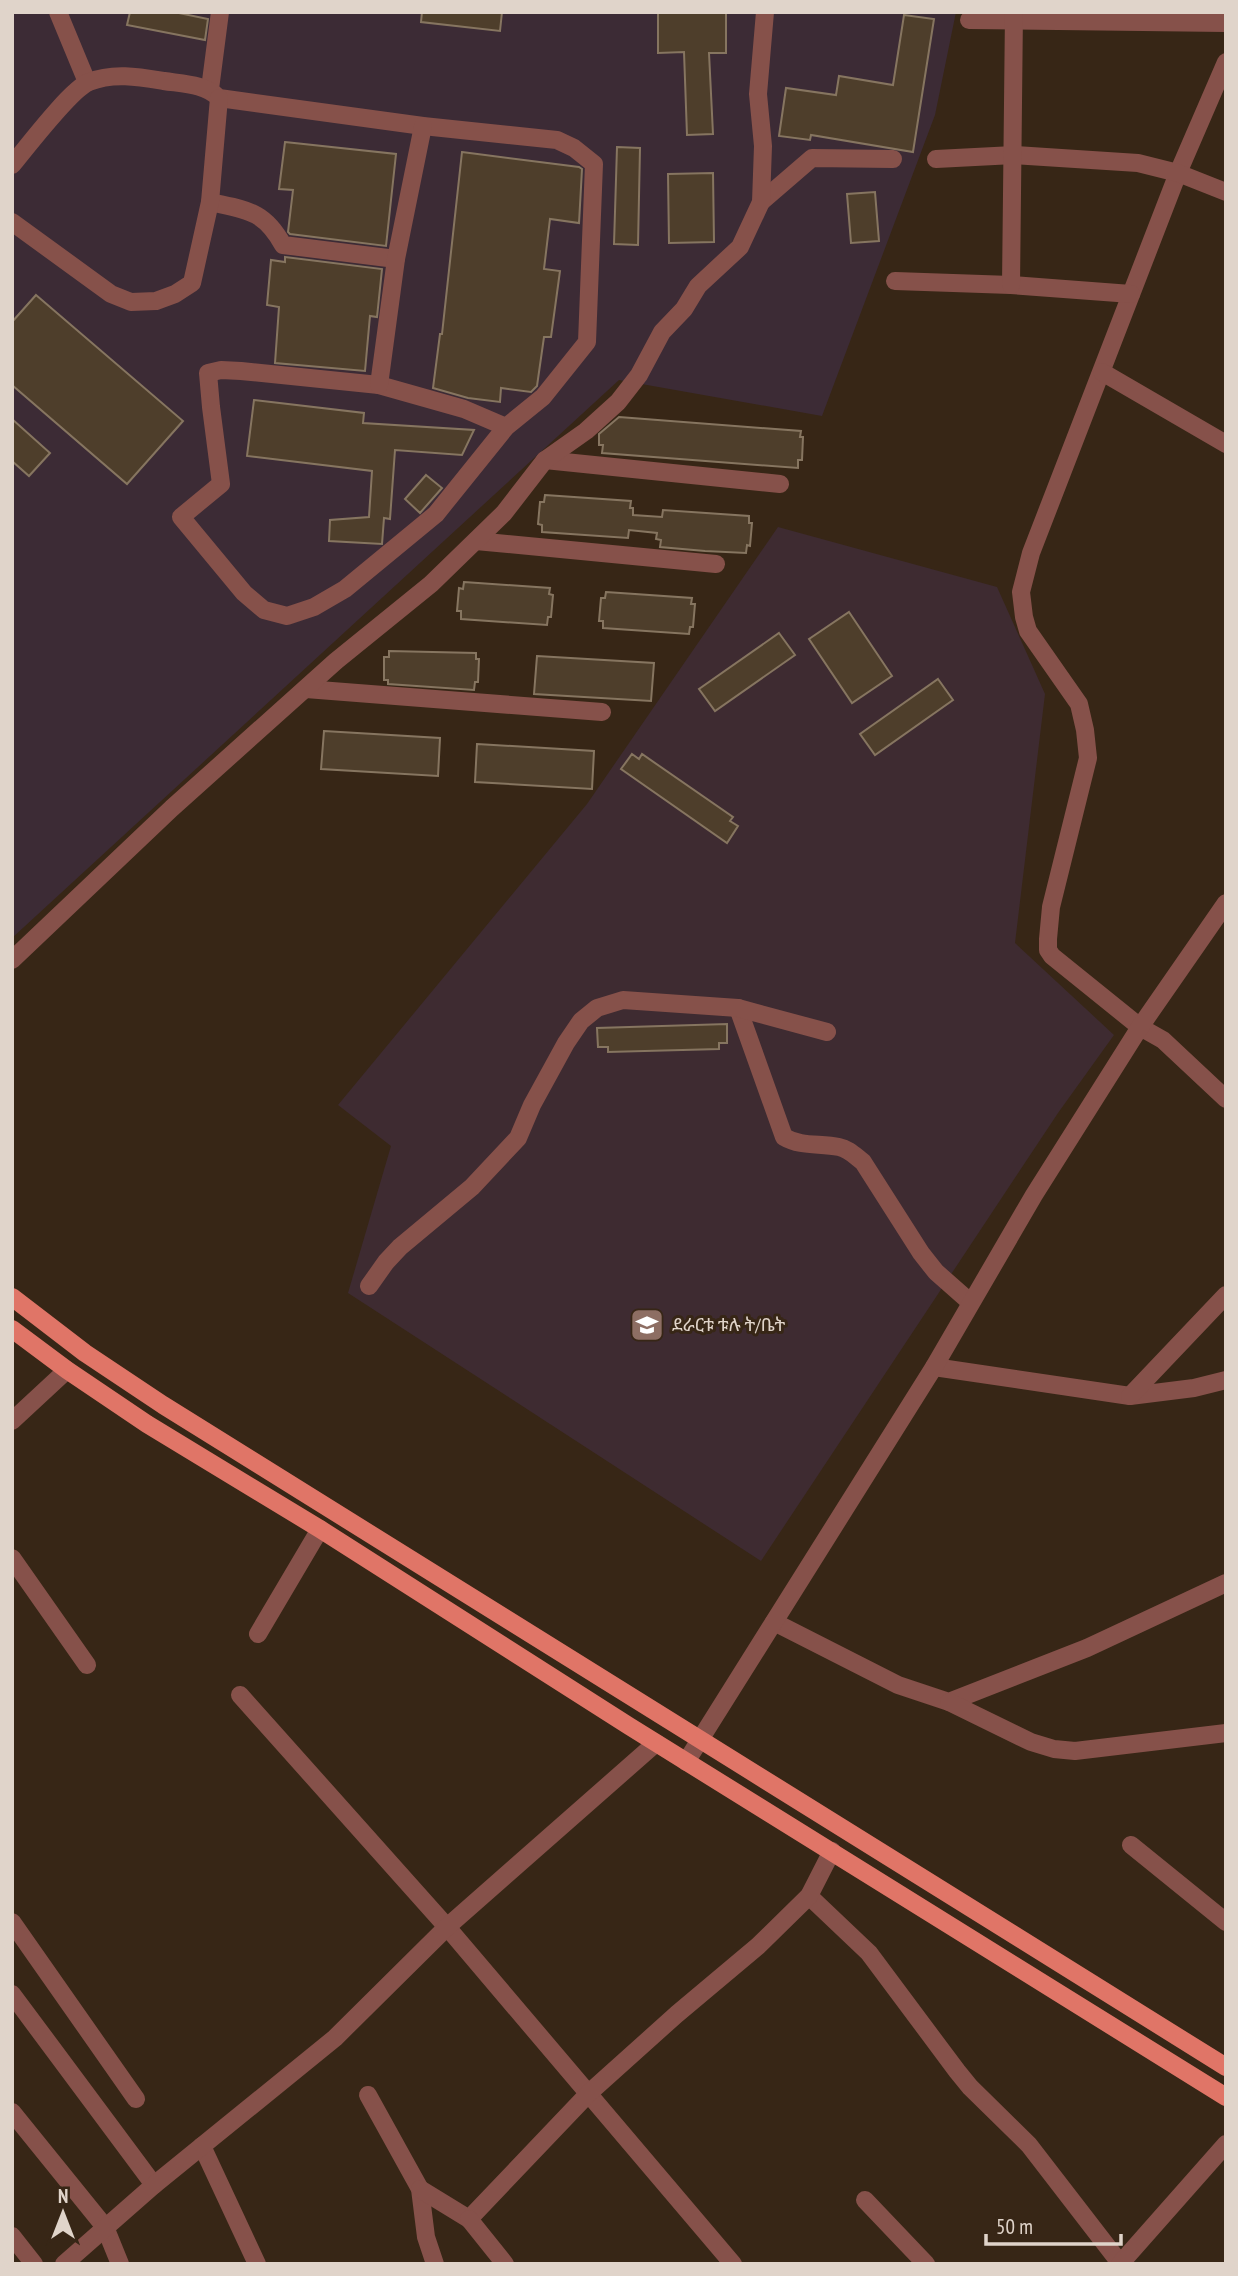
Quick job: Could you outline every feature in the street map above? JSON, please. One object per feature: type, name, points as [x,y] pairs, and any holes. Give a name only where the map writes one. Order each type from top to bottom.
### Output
[{"type":"main road","points":[[12,1297],[85,1353],[163,1405],[1226,2068]]},
{"type":"main road","points":[[12,1329],[147,1424],[320,1529],[686,1762],[1218,2092]]},
{"type":"street","points":[[58,12],[87,82]]},
{"type":"street","points":[[12,222],[111,294],[131,302],[156,301],[175,294],[192,283],[209,202],[220,12]]},
{"type":"street","points":[[12,960],[172,808],[306,689],[431,584],[504,513],[545,460],[586,431],[618,402],[639,375],[662,332],[684,309],[698,286],[740,247],[761,202],[763,146],[758,94],[765,12]]},
{"type":"street","points":[[968,20],[1015,17],[1226,23]]},
{"type":"street","points":[[1011,285],[1015,17]]},
{"type":"street","points":[[1226,62],[1178,173],[1031,553],[1021,593],[1028,631],[1079,704],[1088,758],[1051,907],[1048,950],[1140,1027],[1174,1049],[1226,1099]]},
{"type":"street","points":[[12,164],[87,82],[110,76],[140,77],[214,93],[423,126],[557,140],[574,148],[593,164],[587,342],[543,397],[506,427],[436,514],[345,589],[314,607],[287,617],[264,610],[244,593],[181,517],[222,484],[208,373],[222,370],[242,371],[379,386],[464,409],[506,427]]},
{"type":"street","points":[[379,386],[396,259],[423,126]]},
{"type":"street","points":[[936,159],[1014,155],[1138,163],[1178,173],[1226,192]]},
{"type":"street","points":[[761,202],[813,158],[893,159]]},
{"type":"street","points":[[209,202],[250,211],[273,227],[283,245],[396,259]]},
{"type":"street","points":[[895,281],[1011,285],[1131,294]]},
{"type":"street","points":[[1102,372],[1226,444]]},
{"type":"street","points":[[545,460],[780,484]]},
{"type":"street","points":[[476,541],[716,564]]},
{"type":"street","points":[[306,689],[602,712]]},
{"type":"street","points":[[686,1762],[934,1367],[1034,1195],[1140,1027],[1226,903]]},
{"type":"street","points":[[369,1286],[400,1247],[472,1187],[518,1138],[532,1105],[566,1043],[581,1021],[597,1008],[623,1000],[738,1008],[827,1032]]},
{"type":"street","points":[[738,1008],[784,1137],[794,1143],[840,1147],[850,1151],[863,1162],[921,1253],[936,1272],[970,1302]]},
{"type":"street","points":[[1130,1396],[1226,1295]]},
{"type":"street","points":[[934,1367],[1130,1396],[1194,1388],[1226,1380]]},
{"type":"street","points":[[12,1420],[67,1370]]},
{"type":"street","points":[[258,1634],[320,1529]]},
{"type":"street","points":[[12,1558],[87,1665]]},
{"type":"street","points":[[949,1702],[1087,1648],[1226,1583]]},
{"type":"street","points":[[774,1622],[898,1685],[949,1702],[1031,1742],[1054,1749],[1075,1751],[1226,1733]]},
{"type":"street","points":[[240,1695],[447,1927],[733,2264]]},
{"type":"street","points":[[64,2264],[154,2185],[335,2038],[447,1927],[656,1743]]},
{"type":"street","points":[[1130,1845],[1226,1922]]},
{"type":"street","points":[[468,2219],[589,2093],[758,1946],[809,1896],[832,1851]]},
{"type":"street","points":[[809,1896],[875,1959],[957,2071],[1029,2145],[1120,2264],[1226,2144]]},
{"type":"street","points":[[12,1922],[136,2099]]},
{"type":"street","points":[[12,1994],[154,2185]]},
{"type":"street","points":[[1218,2092],[1226,2068]]},
{"type":"street","points":[[368,2095],[420,2189],[426,2237],[435,2264]]},
{"type":"street","points":[[12,2112],[105,2227],[120,2264]]},
{"type":"street","points":[[202,2146],[257,2264]]},
{"type":"street","points":[[420,2189],[468,2219],[505,2264]]},
{"type":"street","points":[[865,2200],[926,2264]]},
{"type":"street","points":[[12,2236],[34,2264]]},
{"type":"shaded area","points":[[12,12],[956,12],[935,115],[822,416],[619,380],[12,938]]},
{"type":"shaded area","points":[[778,527],[997,587],[1045,694],[1015,943],[1114,1035],[1058,1113],[761,1561],[348,1293],[391,1146],[338,1105],[587,804]]},
{"type":"building","points":[[130,12],[174,12],[208,19],[205,40],[127,25]]},
{"type":"building","points":[[422,12],[502,12],[500,31],[421,22]]},
{"type":"building","points":[[658,12],[726,12],[726,53],[709,53],[713,134],[687,135],[684,52],[658,53]]},
{"type":"building","points":[[904,15],[934,19],[913,152],[811,135],[810,140],[779,136],[786,88],[836,95],[839,76],[893,85]]},
{"type":"building","points":[[285,142],[396,154],[386,246],[288,232],[293,190],[279,189]]},
{"type":"building","points":[[617,147],[640,148],[638,245],[614,244]]},
{"type":"building","points":[[462,152],[582,169],[579,223],[550,219],[544,269],[560,271],[551,337],[544,337],[537,386],[531,392],[501,388],[500,402],[468,398],[433,388],[442,334]]},
{"type":"building","points":[[713,173],[714,242],[669,243],[668,174]]},
{"type":"building","points":[[875,192],[879,241],[851,243],[847,194]]},
{"type":"building","points":[[285,257],[382,269],[377,317],[370,316],[365,371],[275,363],[279,307],[267,305],[271,260],[285,262]]},
{"type":"building","points":[[36,295],[183,421],[127,484],[12,385],[12,322]]},
{"type":"building","points":[[254,400],[364,413],[363,423],[474,430],[462,455],[395,450],[390,519],[384,518],[382,544],[329,541],[330,520],[369,517],[372,471],[247,456]]},
{"type":"building","points":[[619,417],[801,431],[802,460],[798,460],[798,468],[602,453],[603,445],[599,445],[599,434]]},
{"type":"building","points":[[12,419],[50,453],[29,476],[12,461]]},
{"type":"building","points":[[426,475],[442,488],[420,513],[405,499]]},
{"type":"building","points":[[545,495],[631,501],[633,515],[662,517],[663,510],[749,516],[749,523],[752,523],[750,546],[747,545],[746,553],[705,551],[660,547],[661,540],[656,539],[657,533],[629,530],[628,538],[542,532],[542,525],[538,524],[540,502],[544,502]]},
{"type":"building","points":[[464,582],[550,588],[549,594],[553,595],[551,617],[548,617],[547,625],[461,619],[461,611],[457,611],[459,588],[463,589]]},
{"type":"building","points":[[606,592],[692,598],[691,604],[695,604],[693,627],[690,627],[689,634],[603,628],[603,621],[599,621],[601,598],[605,598]]},
{"type":"building","points":[[849,612],[892,676],[852,703],[809,639]]},
{"type":"building","points":[[779,633],[795,655],[715,711],[699,689]]},
{"type":"building","points":[[389,651],[476,653],[476,659],[479,659],[478,682],[475,682],[474,690],[388,684],[388,680],[384,680],[384,657],[389,657]]},
{"type":"building","points":[[537,656],[654,663],[651,701],[534,694]]},
{"type":"building","points":[[938,679],[953,700],[875,755],[860,734]]},
{"type":"building","points":[[324,731],[440,738],[438,776],[321,769]]},
{"type":"building","points":[[477,744],[594,751],[592,789],[475,782]]},
{"type":"building","points":[[632,754],[639,759],[642,754],[733,817],[730,821],[738,826],[727,843],[621,769]]},
{"type":"building","points":[[727,1024],[727,1043],[719,1043],[719,1049],[608,1052],[608,1047],[598,1047],[597,1028]]},
{"type":"place","name":"ደራርቱ ቱሉ ት/ቤት","points":[[647,1325]]}]
